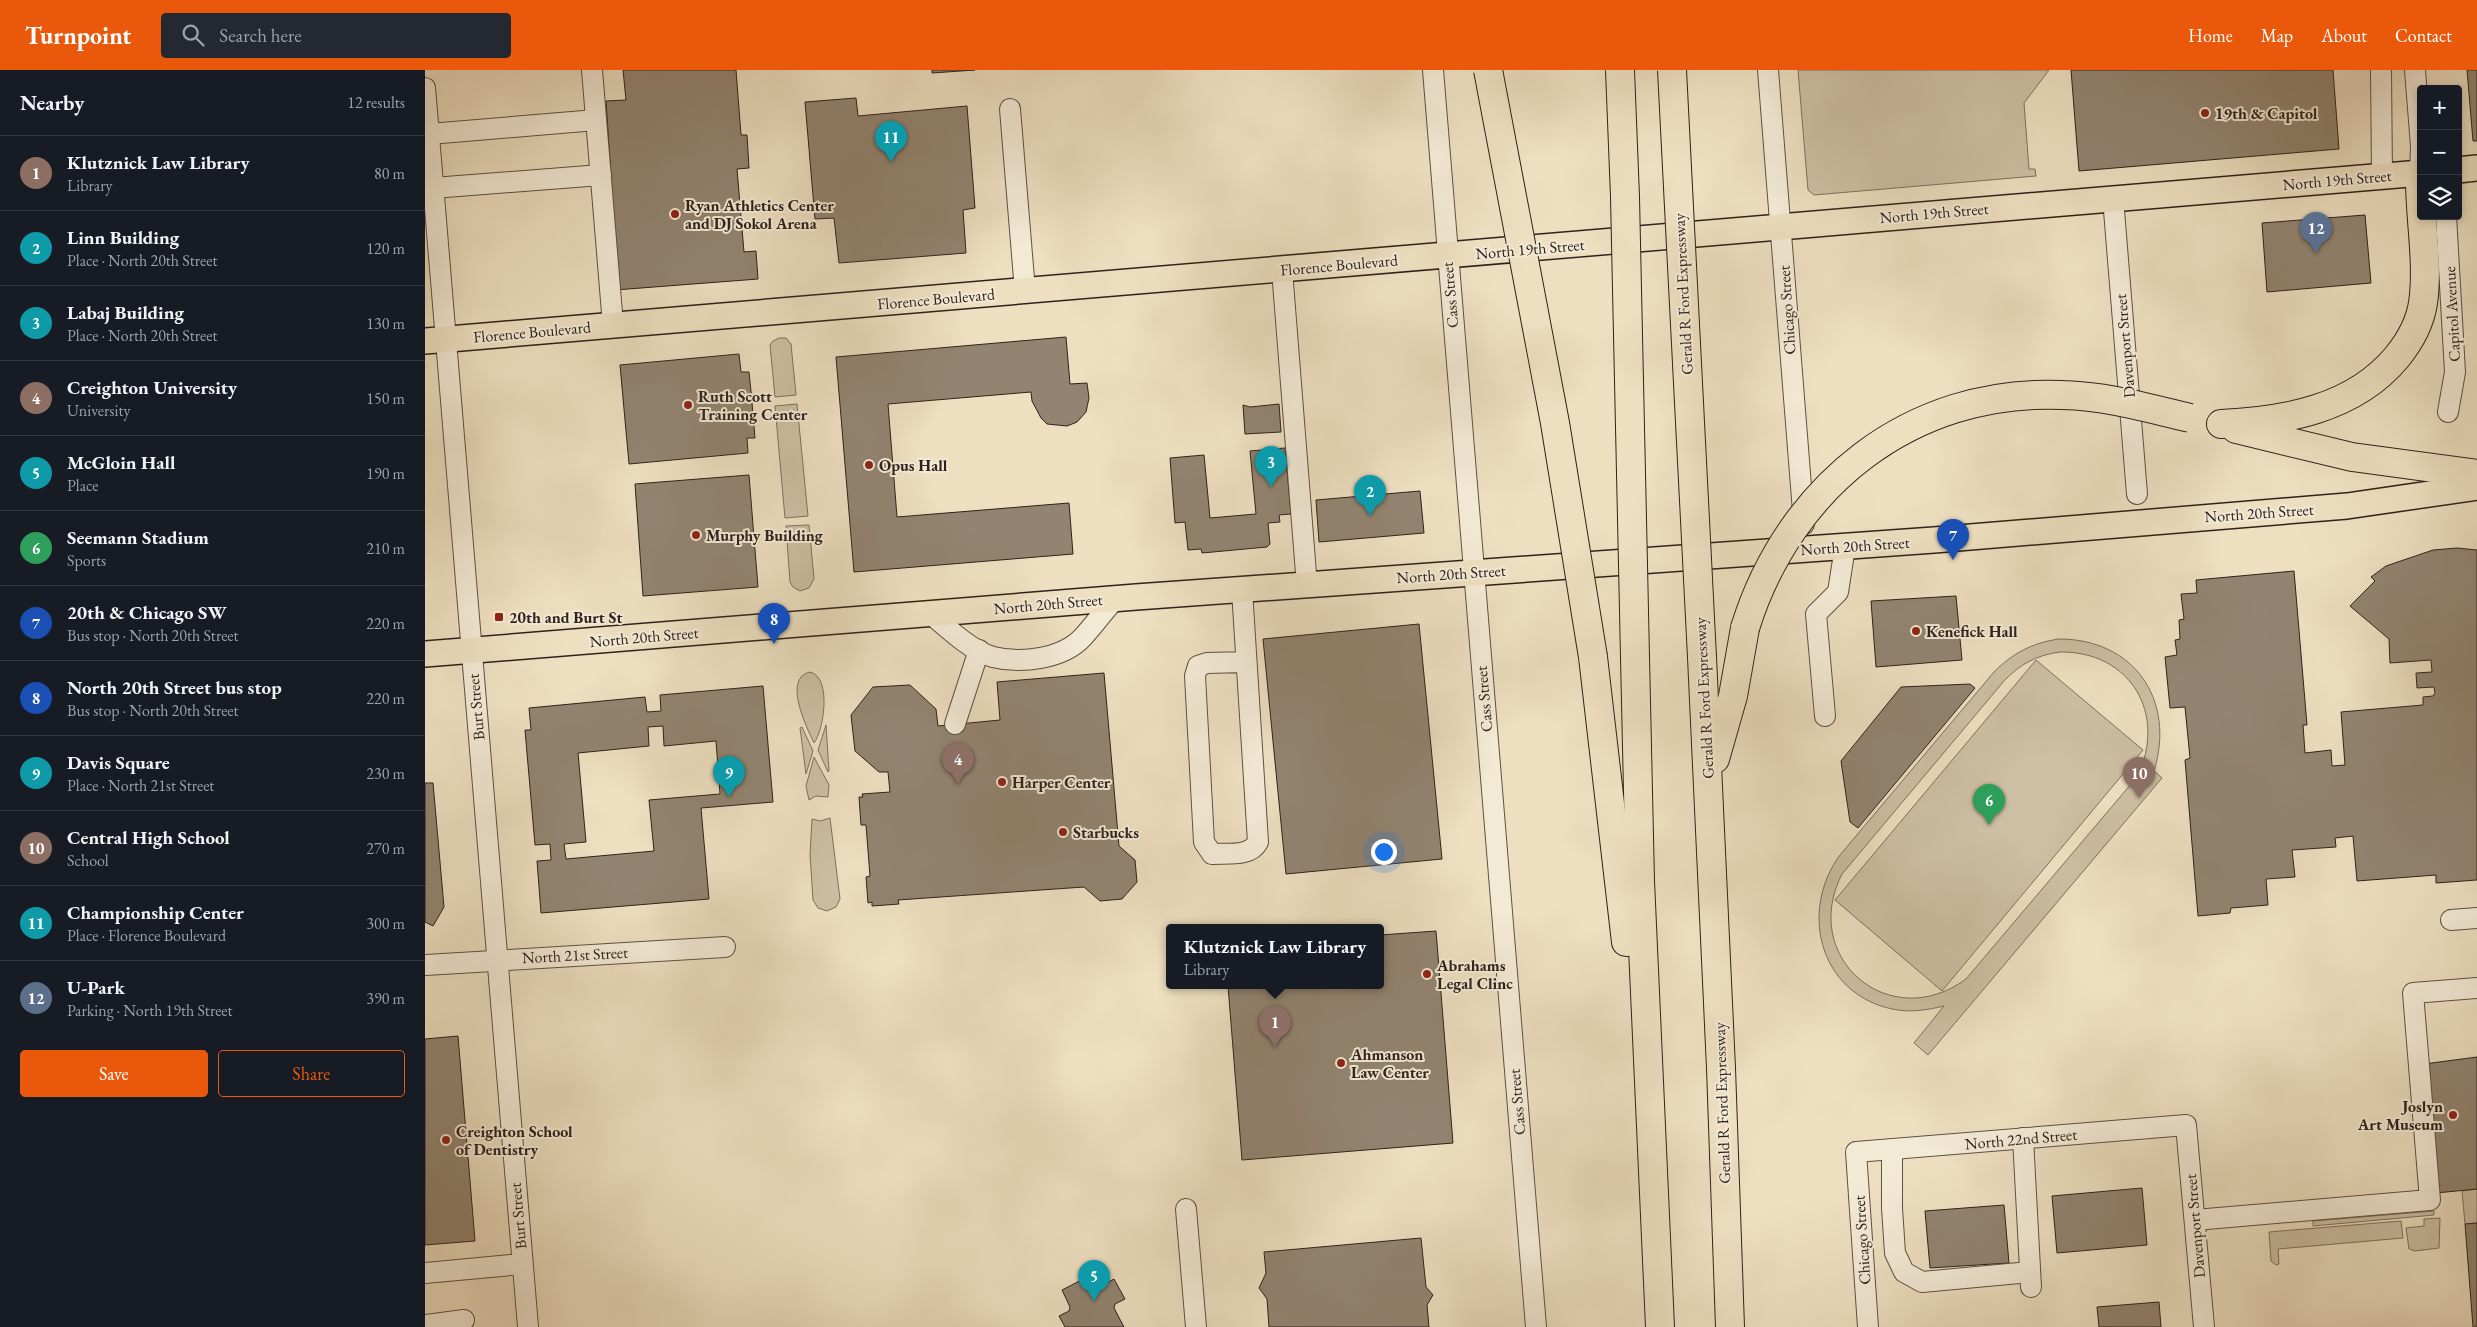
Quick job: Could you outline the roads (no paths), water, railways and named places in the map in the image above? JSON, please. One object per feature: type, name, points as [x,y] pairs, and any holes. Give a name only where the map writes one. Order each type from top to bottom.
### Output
[{"type":"highway","points":[[1487,70],[1555,423],[1593,657],[1653,1192]]},
{"type":"highway","points":[[1620,70],[1628,304],[1640,881],[1660,1327]]},
{"type":"highway","name":"Gerald R Ford Expressway","points":[[1672,70],[1709,780],[1730,1327]]},
{"type":"highway","points":[[2221,424],[2269,420],[2332,404],[2370,383],[2400,353],[2419,320],[2424,294],[2420,175]]},
{"type":"highway","points":[[1709,780],[1733,696],[1738,659],[1745,628],[1758,592],[1782,544],[1798,520],[1836,478],[1871,450],[1904,430],[1941,413],[1973,403],[2038,394],[2097,398],[2221,424],[2352,457],[2435,470],[2477,474]]},
{"type":"main road","points":[[2462,170],[2477,168]]},
{"type":"main road","name":"North 19th Street","points":[[1447,256],[2417,173]]},
{"type":"main road","name":"Florence Boulevard","points":[[435,340],[1447,256]]},
{"type":"main road","name":"North 20th Street","points":[[425,654],[1473,572],[1845,547],[2347,506],[2477,487]]},
{"type":"street","points":[[592,70],[613,325]]},
{"type":"street","name":"Cass Street","points":[[1433,70],[1536,1327]]},
{"type":"street","name":"Chicago Street","points":[[1768,70],[1806,550]]},
{"type":"street","points":[[2381,70],[2382,176]]},
{"type":"street","points":[[2415,70],[2420,130]]},
{"type":"street","name":"Burt Street","points":[[425,88],[433,188],[435,340],[471,651],[528,1327]]},
{"type":"street","points":[[1010,109],[1025,291]]},
{"type":"street","points":[[429,134],[596,120]]},
{"type":"street","points":[[433,188],[601,175]]},
{"type":"street","name":"Davenport Street","points":[[2113,198],[2137,494]]},
{"type":"street","name":"Capitol Avenue","points":[[2446,220],[2455,372],[2448,412]]},
{"type":"street","points":[[1283,270],[1307,586]]},
{"type":"street","points":[[1825,716],[1816,614],[1838,592],[1845,547]]},
{"type":"street","points":[[1242,590],[1258,842],[1255,848],[1247,852],[1212,854],[1204,842],[1195,676],[1198,666],[1207,663],[1246,662]]},
{"type":"street","points":[[931,614],[954,634],[993,657],[1031,659],[1054,654],[1072,646],[1083,638],[1115,599]]},
{"type":"street","points":[[955,724],[979,650]]},
{"type":"street","points":[[2451,920],[2477,918]]},
{"type":"street","name":"North 21st Street","points":[[425,965],[497,959],[725,947]]},
{"type":"street","points":[[2195,1220],[2430,1200],[2413,993],[2477,988]]},
{"type":"street","name":"Davenport Street","points":[[2186,1125],[2204,1327]]},
{"type":"street","name":"North 22nd Street","points":[[1856,1152],[2186,1125]]},
{"type":"street","points":[[1892,1149],[1891,1208],[1895,1252],[1904,1272],[1922,1282],[2030,1279],[2023,1138]]},
{"type":"street","name":"Chicago Street","points":[[1856,1152],[1868,1327]]},
{"type":"street","points":[[1186,1209],[1196,1327]]},
{"type":"street","points":[[425,1273],[522,1264]]},
{"type":"street","points":[[425,1325],[463,1320]]},
{"type":"place","name":"19th & Capitol","points":[[2205,113]]},
{"type":"place","name":"Championship Center","points":[[891,162]]},
{"type":"place","name":"Ryan Athletics Center and DJ Sokol Arena","points":[[675,214]]},
{"type":"place","name":"U-Park","points":[[2316,253]]},
{"type":"place","name":"Ruth Scott Training Center","points":[[688,405]]},
{"type":"place","name":"Opus Hall","points":[[869,465]]},
{"type":"place","name":"Labaj Building","points":[[1271,487]]},
{"type":"place","name":"Linn Building","points":[[1370,516]]},
{"type":"place","name":"Murphy Building","points":[[696,535]]},
{"type":"place","name":"20th & Chicago SW","points":[[1953,560]]},
{"type":"place","name":"20th and Burt St","points":[[499,617]]},
{"type":"place","name":"Kenefick Hall","points":[[1916,631]]},
{"type":"place","name":"North 20th Street bus stop","points":[[774,644]]},
{"type":"place","name":"Harper Center","points":[[1002,782]]},
{"type":"place","name":"Creighton University","points":[[958,784]]},
{"type":"place","name":"Davis Square","points":[[729,797]]},
{"type":"place","name":"Central High School","points":[[2139,798]]},
{"type":"place","name":"Seemann Stadium","points":[[1989,825]]},
{"type":"place","name":"Starbucks","points":[[1063,832]]},
{"type":"place","name":"Abrahams Legal Clinc","points":[[1427,974]]},
{"type":"place","name":"Klutznick Law Library","points":[[1275,1047]]},
{"type":"place","name":"Ahmanson Law Center","points":[[1341,1063]]},
{"type":"place","name":"Joslyn Art Museum","points":[[2453,1115]]},
{"type":"place","name":"Creighton School of Dentistry","points":[[446,1140]]},
{"type":"place","name":"McGloin Hall","points":[[1094,1301]]}]
